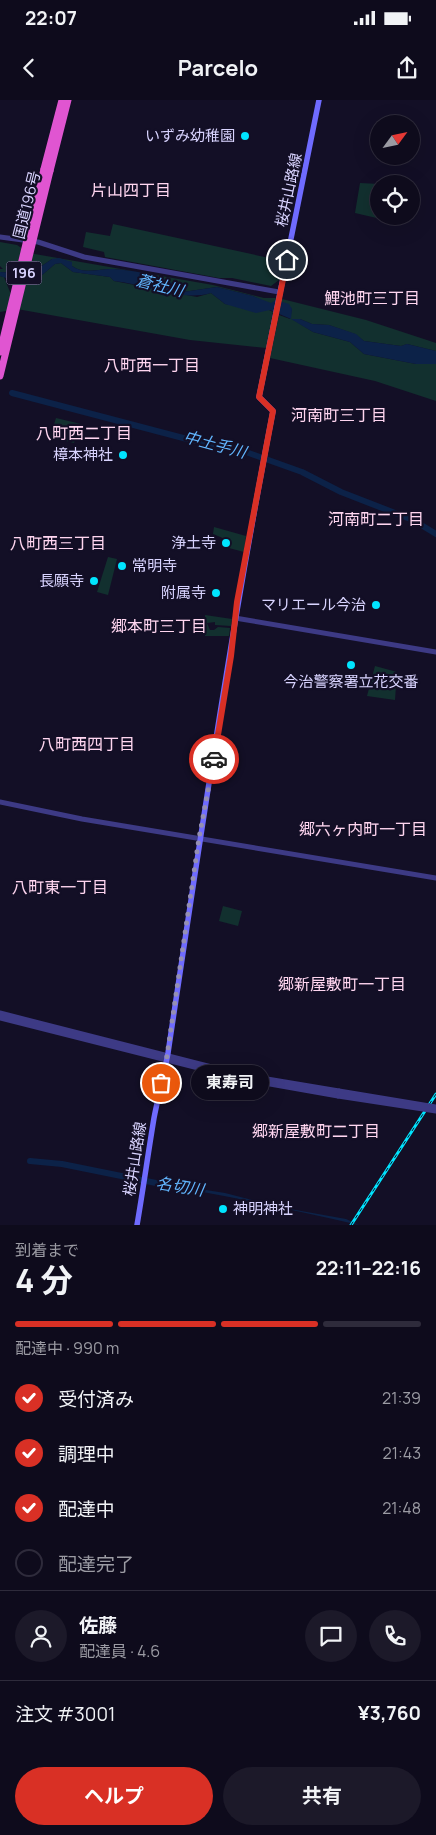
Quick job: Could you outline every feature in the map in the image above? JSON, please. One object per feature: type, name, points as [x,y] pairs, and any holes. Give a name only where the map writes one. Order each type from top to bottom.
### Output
[{"type":"highway","name":"国道196号","points":[[0,376],[62,100]]},
{"type":"highway","name":"国道196号","points":[[0,352],[47,170],[68,100]]},
{"type":"main road","name":"桜井山路線","points":[[137,1225],[154,1117],[167,1058],[199,838],[231,656],[235,618],[273,411],[259,397],[319,100]]},
{"type":"street","points":[[0,237],[38,242],[84,257],[279,295]]},
{"type":"street","points":[[235,618],[436,652]]},
{"type":"street","points":[[0,802],[82,819],[436,878]]},
{"type":"street","points":[[0,1014],[242,1079],[436,1111]]},
{"type":"street","points":[[0,1018],[167,1058]]},
{"type":"street","points":[[339,1094],[436,1106]]},
{"type":"green space","points":[[360,183],[370,184],[370,216],[355,213]]},
{"type":"green space","points":[[113,224],[283,261],[279,280],[271,286],[232,278],[219,278],[105,257],[104,252],[83,247],[86,232],[110,236]]},
{"type":"green space","points":[[0,242],[17,245],[29,253],[213,285],[264,298],[278,298],[366,320],[436,343],[436,351],[407,344],[401,346],[364,341],[355,334],[329,325],[312,324],[300,319],[292,319],[313,332],[350,342],[364,354],[416,364],[436,364],[436,401],[375,381],[270,358],[279,315],[290,319],[292,309],[217,287],[183,292],[177,286],[151,275],[114,269],[82,270],[72,266],[72,262],[52,259],[30,274],[0,272],[0,269],[3,269],[0,266]]},
{"type":"green space","points":[[61,263],[73,272],[110,277],[114,281],[197,297],[211,293],[225,304],[269,310],[273,312],[266,348],[190,340],[17,309],[0,312],[0,276],[4,277],[16,307],[23,278],[35,281],[55,264]]},
{"type":"green space","points":[[56,418],[81,424],[74,443],[50,437]]},
{"type":"green space","points":[[214,527],[246,536],[244,552],[229,548],[230,541],[213,534]]},
{"type":"green space","points":[[108,557],[117,559],[108,595],[97,592]]},
{"type":"green space","points":[[205,615],[232,619],[231,626],[215,625],[215,622],[207,623],[210,630],[218,627],[230,628],[229,636],[205,636]]},
{"type":"green space","points":[[375,666],[397,672],[395,700],[367,696]]},
{"type":"green space","points":[[223,906],[242,911],[238,926],[219,921]]},
{"type":"water","name":"蒼社川","points":[[59,258],[72,262],[72,266],[82,270],[114,269],[151,275],[177,286],[183,292],[217,287],[253,296],[271,303],[276,300],[289,304],[292,309],[291,319],[270,310],[256,313],[225,304],[211,293],[187,295],[162,292],[114,281],[110,277],[73,272],[61,263],[55,264],[35,281],[9,279],[0,276],[0,272],[30,274],[52,259]]},
{"type":"water","points":[[291,319],[300,319],[312,324],[329,325],[356,334],[364,341],[401,346],[407,344],[436,351],[436,364],[416,364],[364,354],[350,342],[313,332]]},
{"type":"water","points":[[149,1181],[225,1193],[279,1207],[346,1219],[359,1225],[255,1202],[149,1183]]},
{"type":"waterway","name":"中土手川","points":[[12,393],[187,439],[243,451],[302,472],[341,492],[413,520],[436,534]]},
{"type":"waterway","name":"名切川","points":[[30,1161],[62,1164],[156,1183]]},
{"type":"railway","points":[[351,1225],[436,1094]]},
{"type":"way so far","points":[[161,1083],[167,1056],[199,838],[214,759]]},
{"type":"place","name":"いずみ幼稚園","points":[[245,136]]},
{"type":"place","name":"樟本神社","points":[[123,455]]},
{"type":"place","name":"浄土寺","points":[[226,543]]},
{"type":"place","name":"常明寺","points":[[122,566]]},
{"type":"place","name":"長願寺","points":[[94,581]]},
{"type":"place","name":"附属寺","points":[[216,593]]},
{"type":"place","name":"マリエール今治","points":[[376,605]]},
{"type":"place","name":"今治警察署立花交番","points":[[351,665]]},
{"type":"place","name":"東寿司","points":[[161,1083]]},
{"type":"place","name":"神明神社","points":[[223,1209]]},
{"type":"district","name":"片山四丁目","points":[[131,190]]},
{"type":"district","name":"鯉池町三丁目","points":[[372,298]]},
{"type":"district","name":"八町西一丁目","points":[[152,365]]},
{"type":"district","name":"河南町三丁目","points":[[339,415]]},
{"type":"district","name":"八町西二丁目","points":[[84,433]]},
{"type":"district","name":"河南町二丁目","points":[[376,519]]},
{"type":"district","name":"八町西三丁目","points":[[58,543]]},
{"type":"district","name":"郷本町三丁目","points":[[159,626]]},
{"type":"district","name":"八町西四丁目","points":[[87,744]]},
{"type":"district","name":"郷六ヶ内町一丁目","points":[[363,829]]},
{"type":"district","name":"八町東一丁目","points":[[60,887]]},
{"type":"district","name":"郷新屋敷町一丁目","points":[[342,984]]},
{"type":"district","name":"郷新屋敷町二丁目","points":[[316,1131]]},
{"type":"route","points":[[214,759],[231,656],[237,602],[273,411],[259,397],[287,260]]}]
